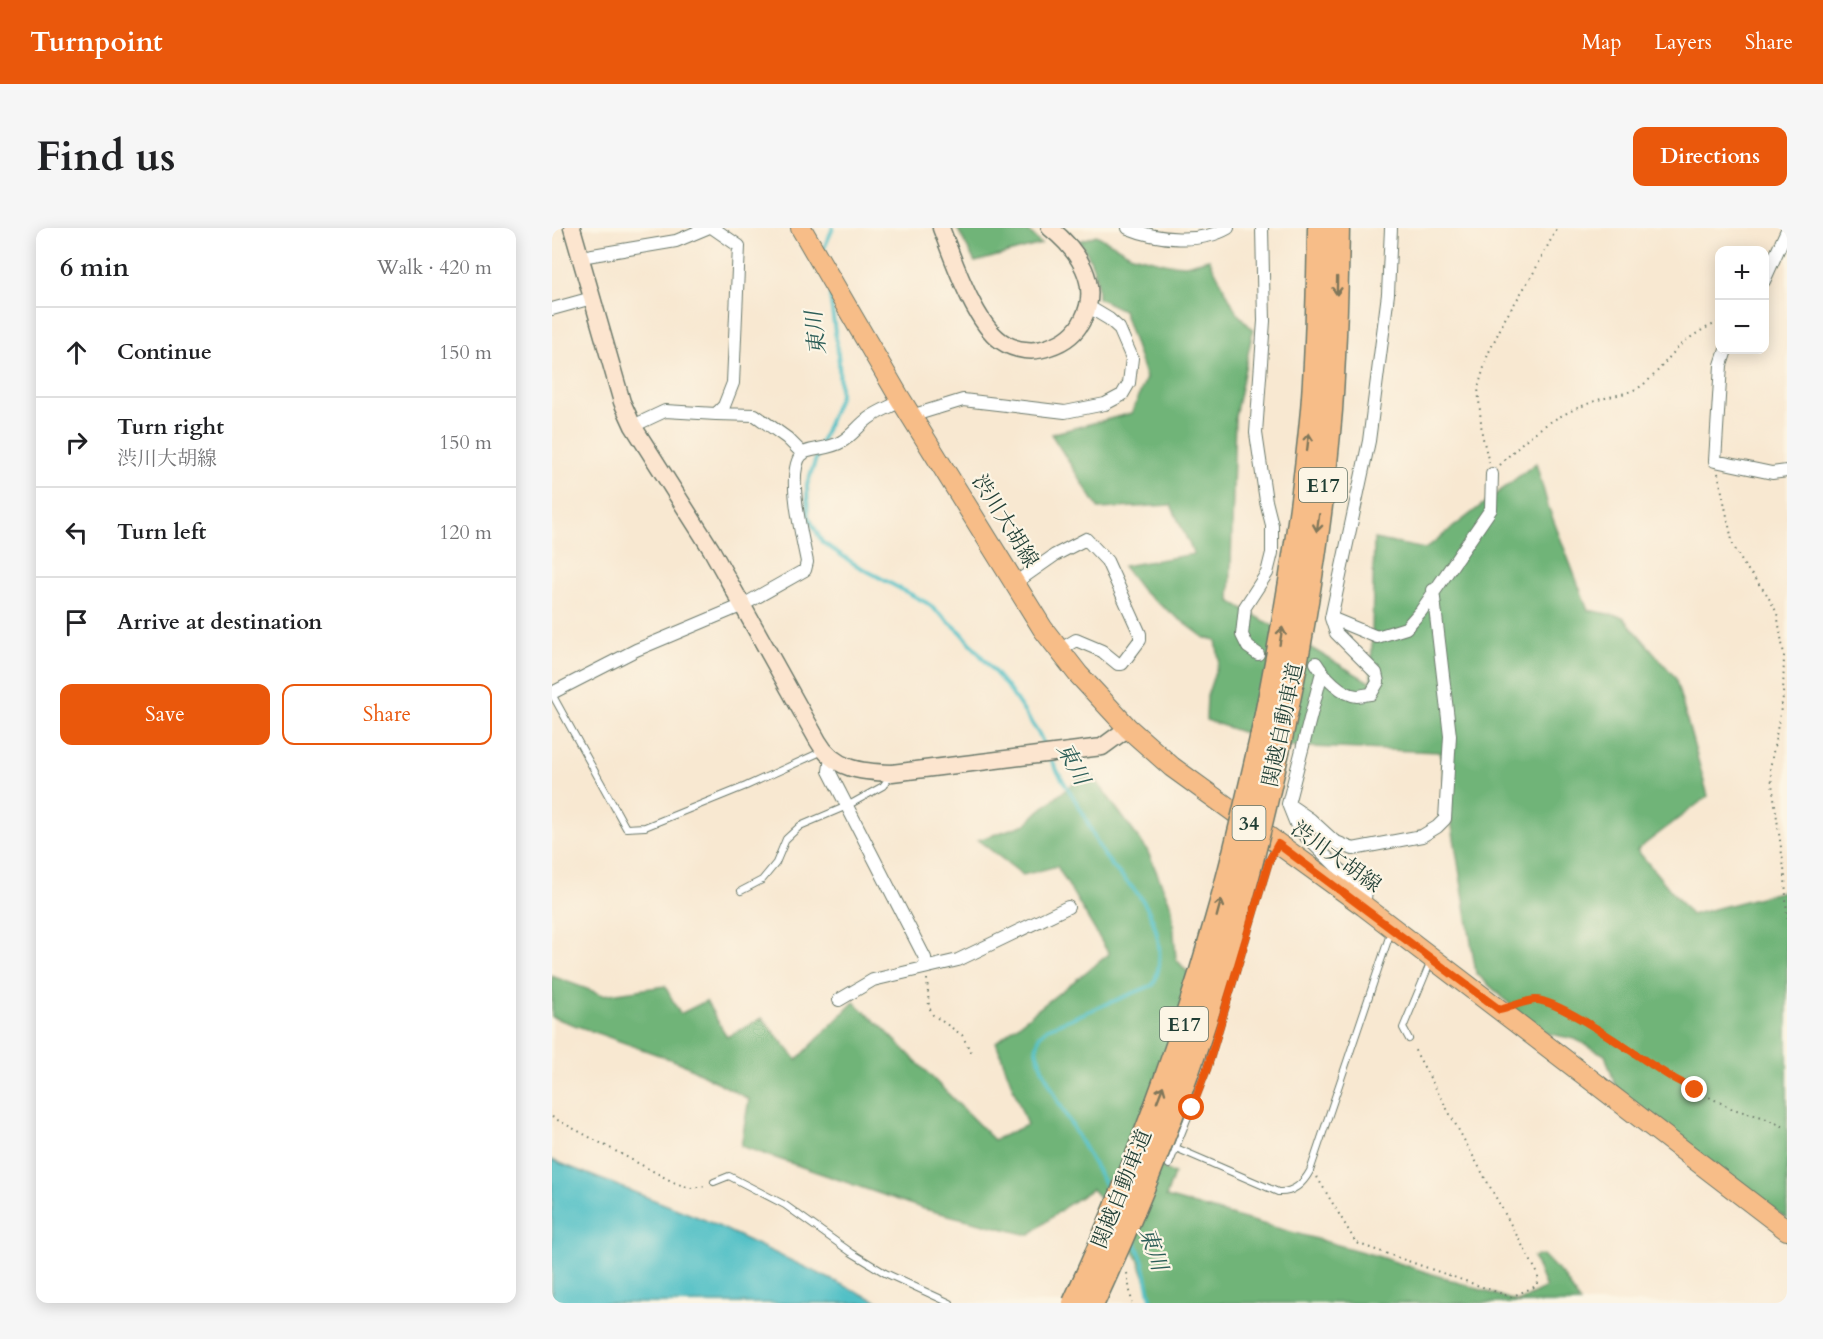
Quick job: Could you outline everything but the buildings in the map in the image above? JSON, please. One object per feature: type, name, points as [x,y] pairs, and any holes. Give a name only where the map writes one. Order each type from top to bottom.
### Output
[{"type":"highway","name":"関越自動車道","points":[[1093,1303],[1148,1176],[1180,1094],[1209,1010],[1237,916],[1272,737],[1277,663],[1302,501],[1312,410],[1319,228]]},
{"type":"highway","name":"関越自動車道","points":[[1074,1303],[1132,1168],[1165,1080],[1193,997],[1239,832],[1294,679],[1321,502],[1331,410],[1338,228]]},
{"type":"main road","name":"渋川大胡線","points":[[806,236],[906,409],[1015,583],[1059,650],[1128,728],[1172,766],[1364,906],[1787,1230]]},
{"type":"street","points":[[572,228],[622,402],[633,426],[711,549],[827,755],[829,771],[925,958],[926,967]]},
{"type":"street","points":[[581,257],[676,241],[707,228]]},
{"type":"street","points":[[713,228],[739,246],[733,383],[724,406],[716,414]]},
{"type":"street","points":[[941,228],[978,313],[1001,341],[1020,350],[1038,351],[1068,339],[1079,328],[1089,307],[1090,289],[1086,273],[1078,257],[1050,228]]},
{"type":"street","points":[[1128,228],[1169,239],[1207,235],[1228,228]]},
{"type":"street","points":[[1258,654],[1248,647],[1242,635],[1245,607],[1267,573],[1272,553],[1272,525],[1256,433],[1264,321],[1262,228]]},
{"type":"street","points":[[1364,906],[1366,891],[1337,867],[1298,829],[1288,804],[1319,667],[1342,690],[1355,696],[1371,694],[1378,682],[1376,673],[1336,633],[1331,618],[1369,441],[1388,294],[1391,228]]},
{"type":"street","points":[[1769,270],[1787,230]]},
{"type":"street","points":[[552,309],[592,298]]},
{"type":"street","points":[[633,426],[665,411],[755,415],[807,452],[826,449],[844,441],[867,419],[906,409],[963,400],[1065,412],[1105,404],[1122,395],[1129,383],[1132,358],[1119,328],[1089,307]]},
{"type":"street","points":[[1725,354],[1721,365],[1715,461],[1772,473],[1787,471]]},
{"type":"street","points":[[552,694],[636,650],[743,605],[806,570],[807,562],[795,493],[798,465],[807,452]]},
{"type":"street","points":[[1331,618],[1377,637],[1406,628],[1421,611],[1433,590],[1491,509],[1492,474]]},
{"type":"street","points":[[1015,583],[1055,555],[1086,539],[1107,561],[1140,634],[1140,640],[1122,664],[1118,664],[1102,651],[1076,640],[1059,650]]},
{"type":"street","points":[[1288,804],[1310,819],[1334,841],[1353,849],[1422,836],[1445,819],[1450,736],[1433,590]]},
{"type":"street","points":[[827,755],[848,768],[863,772],[892,773],[1102,747],[1128,728]]},
{"type":"street","points":[[839,1000],[873,980],[958,960],[1068,908]]},
{"type":"lane","points":[[552,694],[626,828],[645,827],[827,755]]},
{"type":"lane","points":[[741,891],[762,879],[776,862],[786,839],[800,826],[847,806],[883,786],[892,773]]},
{"type":"lane","points":[[1169,1166],[1207,1069],[1269,861],[1278,844]]},
{"type":"lane","points":[[1176,1148],[1278,1192],[1286,1193],[1303,1183],[1310,1172],[1390,934]]},
{"type":"lane","points":[[1409,1039],[1402,1028],[1432,959]]},
{"type":"lane","points":[[714,1182],[729,1176],[785,1205],[852,1253],[885,1273],[950,1303]]},
{"type":"path","points":[[1492,474],[1482,434],[1478,388],[1488,354],[1557,228]]},
{"type":"path","points":[[1492,474],[1517,446],[1548,421],[1596,401],[1635,390],[1649,381],[1676,350],[1705,328],[1715,324]]},
{"type":"path","points":[[1715,461],[1733,545],[1744,566],[1766,593],[1777,613],[1784,655],[1783,697],[1770,769],[1785,876],[1787,918]]},
{"type":"path","points":[[926,967],[928,1007],[933,1015],[962,1035],[973,1056]]},
{"type":"path","points":[[1500,1010],[1536,1000],[1551,1004],[1585,1022],[1641,1056],[1662,1072],[1695,1090],[1733,1109],[1762,1117],[1787,1128]]},
{"type":"path","points":[[1310,1172],[1318,1178],[1355,1241],[1359,1244],[1511,1297],[1538,1283],[1538,1274],[1409,1039]]},
{"type":"path","points":[[552,1118],[675,1183],[690,1188],[707,1186],[714,1182]]},
{"type":"path","points":[[1125,1265],[1132,1303]]},
{"type":"green space","points":[[957,228],[1025,228],[1041,244],[975,262]]},
{"type":"green space","points":[[1096,235],[1132,255],[1169,264],[1186,265],[1209,259],[1237,313],[1253,330],[1235,416],[1230,601],[1371,683],[1374,539],[1425,549],[1536,463],[1548,506],[1588,610],[1623,617],[1675,677],[1708,796],[1637,850],[1691,915],[1787,890],[1787,1219],[1618,1093],[1605,1055],[1575,1039],[1540,1032],[1476,973],[1440,752],[1283,746],[1206,720],[1207,696],[1219,660],[1216,640],[1205,638],[1143,592],[1123,566],[1194,554],[1171,505],[1099,509],[1051,434],[1132,413],[1146,378],[1123,310],[1098,298],[1093,268],[1079,241]]},
{"type":"green space","points":[[1089,771],[1147,850],[1172,908],[1176,959],[1191,976],[1133,1151],[1174,1174],[1166,1197],[1377,1256],[1518,1302],[1546,1288],[1533,1257],[1543,1255],[1565,1278],[1580,1303],[1154,1303],[1139,1261],[1119,1220],[1092,1189],[1029,1235],[924,1209],[741,1146],[749,1099],[681,1063],[552,1017],[552,976],[603,995],[665,986],[680,1014],[706,1001],[727,1037],[762,1018],[797,1060],[854,1002],[881,1026],[994,1140],[1027,1125],[996,1042],[1109,954],[1057,866],[1023,875],[978,840],[1026,824]]},
{"type":"water","points":[[552,1160],[705,1220],[881,1303],[552,1303]]},
{"type":"waterway","name":"東川","points":[[824,252],[833,228]]},
{"type":"waterway","name":"東川","points":[[820,445],[840,395],[839,362],[830,295]]},
{"type":"waterway","name":"東川","points":[[818,453],[807,485],[808,516],[822,542],[856,565],[927,603],[961,632],[1008,688],[1039,734],[1046,749]]},
{"type":"waterway","name":"東川","points":[[1051,759],[1084,815],[1102,852],[1147,908],[1156,929],[1158,941],[1159,964],[1153,985],[1048,1028],[1040,1035],[1036,1050],[1058,1101],[1111,1195]]},
{"type":"waterway","name":"東川","points":[[1132,1233],[1143,1262],[1152,1303]]},
{"type":"route","points":[[1192,1108],[1207,1069],[1269,861],[1278,844],[1364,906],[1500,1010],[1536,1000],[1551,1004],[1585,1022],[1641,1056],[1662,1072],[1695,1090]]}]
